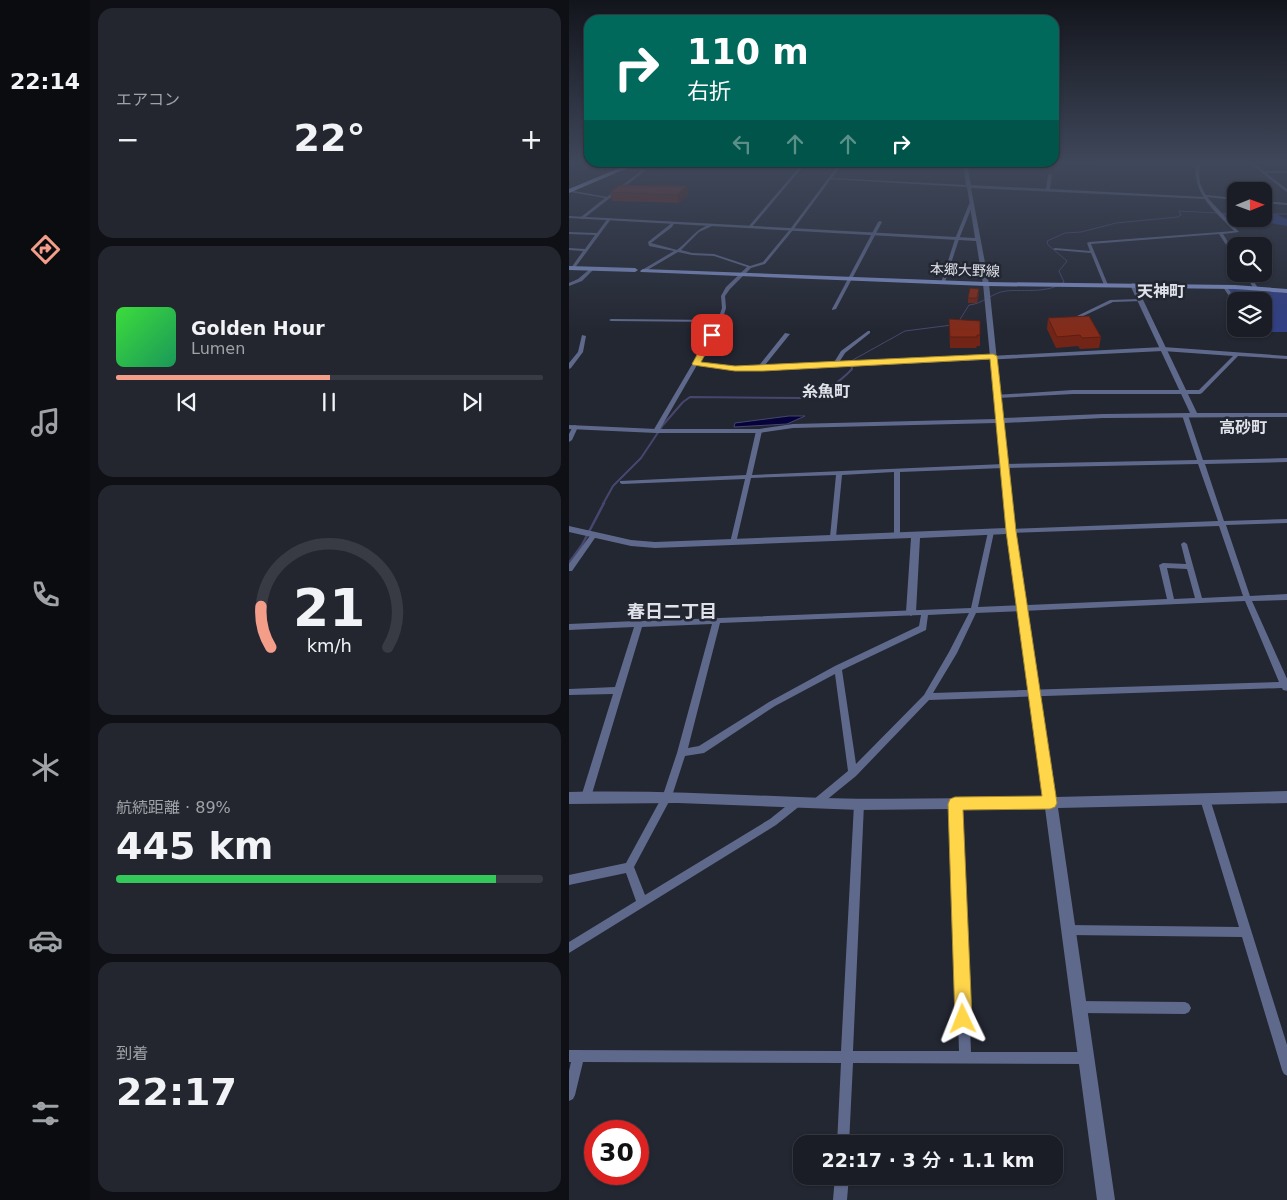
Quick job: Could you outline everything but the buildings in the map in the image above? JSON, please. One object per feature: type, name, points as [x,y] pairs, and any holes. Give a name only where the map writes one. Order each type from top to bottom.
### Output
[{"type":"main road","points":[[571,268],[635,270]]},
{"type":"main road","name":"本郷大野線","points":[[643,271],[986,284],[1225,286],[1287,291]]},
{"type":"street","points":[[571,268],[587,250],[608,220]]},
{"type":"street","points":[[625,220],[978,240]]},
{"type":"street","points":[[750,227],[756,220]]},
{"type":"street","points":[[656,431],[720,321],[724,308],[723,296],[728,288],[750,267],[763,263],[799,220]]},
{"type":"street","points":[[943,282],[965,220]]},
{"type":"street","points":[[974,220],[986,284],[1011,531],[1106,1200]]},
{"type":"street","points":[[1106,285],[1089,243],[1237,232],[1226,220]]},
{"type":"street","points":[[834,309],[880,222]]},
{"type":"street","points":[[674,223],[664,233],[656,236],[649,243],[676,250],[714,255],[750,267]]},
{"type":"street","points":[[635,270],[643,271],[691,240],[697,229],[711,225]]},
{"type":"street","points":[[569,233],[598,234]]},
{"type":"street","points":[[1220,233],[1227,244]]},
{"type":"street","points":[[569,249],[587,250]]},
{"type":"street","points":[[1055,249],[1092,252]]},
{"type":"street","points":[[571,283],[580,280],[592,269]]},
{"type":"street","points":[[1252,282],[1256,288]]},
{"type":"street","points":[[1133,285],[1194,414]]},
{"type":"street","points":[[1225,286],[1229,292]]},
{"type":"street","points":[[1077,317],[1113,301],[1140,300]]},
{"type":"street","points":[[611,320],[720,321]]},
{"type":"street","points":[[834,366],[843,352],[867,332]]},
{"type":"street","points":[[759,369],[787,334]]},
{"type":"street","points":[[569,367],[580,352],[584,336]]},
{"type":"street","points":[[696,364],[735,369],[759,369],[1163,349],[1287,358]]},
{"type":"street","points":[[997,396],[1049,392],[1126,390],[1200,392],[1236,355]]},
{"type":"street","points":[[569,440],[572,427],[656,431],[759,431],[793,426],[999,421],[1103,416],[1194,414],[1287,415]]},
{"type":"street","points":[[927,698],[1287,687],[1247,598],[1185,415]]},
{"type":"street","points":[[733,543],[759,431]]},
{"type":"street","points":[[622,482],[1004,466],[1287,460]]},
{"type":"street","points":[[897,471],[897,535]]},
{"type":"street","points":[[833,537],[839,474]]},
{"type":"street","points":[[569,529],[655,546],[833,537],[1287,521]]},
{"type":"street","points":[[816,803],[853,773],[927,698],[953,653],[974,610],[991,532]]},
{"type":"street","points":[[911,612],[917,534]]},
{"type":"street","points":[[569,568],[573,566],[594,535]]},
{"type":"street","points":[[1184,544],[1199,600]]},
{"type":"street","points":[[1171,601],[1163,565],[1190,567]]},
{"type":"street","points":[[569,627],[1287,597]]},
{"type":"street","points":[[682,753],[701,750],[771,704],[838,668],[923,628],[925,612]]},
{"type":"street","points":[[642,902],[629,866],[667,796],[682,753],[717,621]]},
{"type":"street","points":[[586,797],[639,623]]},
{"type":"street","points":[[838,668],[853,773]]},
{"type":"street","points":[[569,692],[619,690]]},
{"type":"street","points":[[569,798],[667,796],[816,803],[955,804],[1287,797]]},
{"type":"street","points":[[1205,799],[1287,1070]]},
{"type":"street","points":[[569,948],[773,822],[798,802]]},
{"type":"street","points":[[843,1135],[859,804]]},
{"type":"street","points":[[955,804],[965,1058]]},
{"type":"street","points":[[569,880],[629,866]]},
{"type":"street","points":[[1068,930],[1245,932]]},
{"type":"street","points":[[1079,1007],[1185,1008]]},
{"type":"street","points":[[569,1095],[574,1056],[1086,1058]]},
{"type":"street","points":[[840,1200],[841,1185]]},
{"type":"shaded area","points":[[1272,220],[1287,220],[1287,226],[1272,223]]},
{"type":"shaded area","points":[[1228,288],[1287,293],[1287,332],[1272,332],[1272,292],[1230,292]]},
{"type":"shaded area","points":[[789,416],[805,416],[787,424],[734,427],[735,423]]},
{"type":"waterway","points":[[959,321],[969,305],[979,303],[997,293],[1043,290],[1064,282],[1059,271],[1067,261],[1048,245],[1047,241],[1065,233],[1081,232],[1116,223],[1147,220]]},
{"type":"waterway","points":[[851,362],[905,331],[952,325]]},
{"type":"waterway","points":[[603,504],[613,486],[641,458],[663,425],[683,402],[690,397],[804,398],[818,393],[842,379],[852,369],[851,362]]},
{"type":"waterway","points":[[569,563],[582,545],[604,503]]},
{"type":"district","name":"天神町","points":[[1161,291]]},
{"type":"district","name":"糸魚町","points":[[826,391]]},
{"type":"district","name":"高砂町","points":[[1243,427]]},
{"type":"district","name":"春日二丁目","points":[[672,611]]},
{"type":"route","points":[[712,335],[696,364],[735,369],[763,369],[993,356],[1011,531],[1050,803],[955,804],[963,1019]]}]
